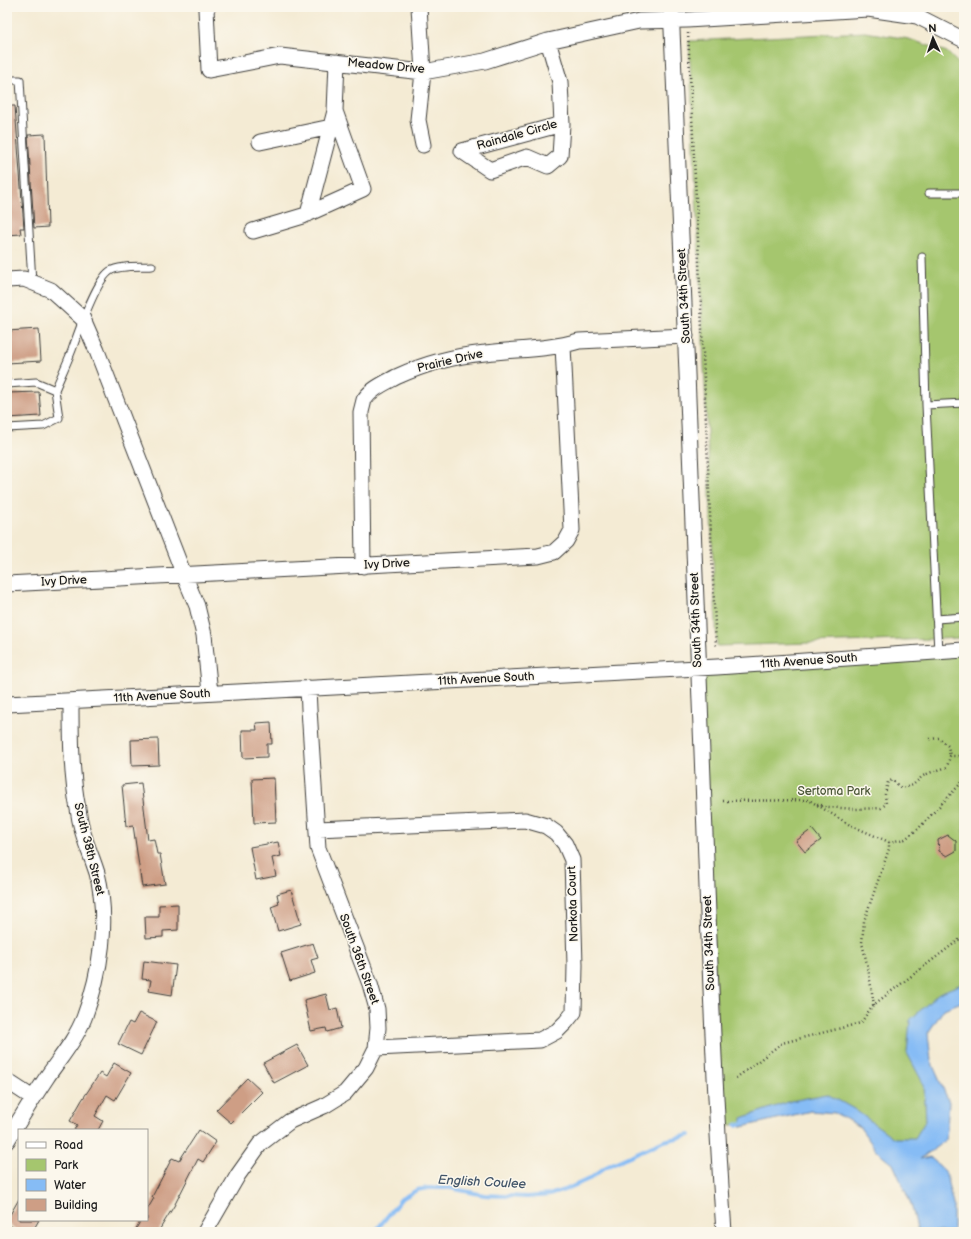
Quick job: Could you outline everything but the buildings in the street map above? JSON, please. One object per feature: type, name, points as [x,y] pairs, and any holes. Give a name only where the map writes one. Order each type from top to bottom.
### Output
[{"type":"street","name":"Meadow Drive","points":[[208,7],[206,9],[209,70],[280,56],[423,72],[486,61],[548,41],[671,14],[868,8],[917,16],[964,40]]},
{"type":"street","points":[[419,7],[423,72],[418,120],[423,145]]},
{"type":"street","name":"South 34th Street","points":[[671,14],[686,336],[716,1117],[724,1232]]},
{"type":"street","name":"Raindale Circle","points":[[548,41],[560,82],[562,124],[560,156],[548,166],[526,157],[490,170],[462,150],[562,124]]},
{"type":"street","points":[[308,214],[335,110],[338,62]]},
{"type":"street","points":[[253,231],[308,214],[363,189],[335,110]]},
{"type":"street","points":[[260,142],[331,127]]},
{"type":"street","points":[[7,280],[24,280],[51,290],[83,319],[197,606],[204,635],[210,693]]},
{"type":"street","name":"Prairie Drive","points":[[363,566],[361,412],[364,400],[372,391],[388,381],[408,372],[457,357],[563,346],[579,341],[686,336]]},
{"type":"street","name":"Ivy Drive","points":[[7,584],[538,556],[554,552],[566,541],[572,530],[563,346]]},
{"type":"street","name":"11th Avenue South","points":[[7,704],[698,668],[964,650]]},
{"type":"street","name":"South 36th Street","points":[[205,1232],[238,1175],[260,1144],[290,1121],[324,1106],[345,1093],[366,1068],[376,1048],[378,1028],[377,1010],[370,984],[318,848],[308,688]]},
{"type":"street","name":"South 38th Street","points":[[7,1140],[33,1098],[67,1049],[83,1019],[93,990],[100,961],[103,925],[101,898],[97,872],[78,809],[74,775],[71,701]]},
{"type":"street","name":"Norkota Court","points":[[317,829],[525,820],[546,826],[556,833],[564,844],[572,860],[575,965],[574,1012],[557,1031],[540,1040],[376,1048]]},
{"type":"street","points":[[7,1081],[33,1098]]},
{"type":"lane","points":[[7,80],[20,80],[32,283]]},
{"type":"lane","points":[[929,193],[964,193]]},
{"type":"lane","points":[[922,257],[926,405],[938,652]]},
{"type":"lane","points":[[7,428],[43,426],[59,418],[55,390],[83,319],[104,276],[111,270],[120,268],[152,266]]},
{"type":"lane","points":[[7,384],[36,382],[55,390]]},
{"type":"lane","points":[[926,405],[964,403]]},
{"type":"lane","points":[[936,619],[964,617]]},
{"type":"path","points":[[688,31],[716,648]]},
{"type":"path","points":[[813,803],[828,807],[855,809],[882,808],[886,804],[885,794],[888,782],[892,780],[901,788],[912,786],[923,776],[947,767],[950,756],[948,746],[939,738],[930,739]]},
{"type":"path","points":[[950,756],[964,756]]},
{"type":"path","points":[[723,801],[808,800],[850,825],[889,842],[905,839],[918,829],[964,780]]},
{"type":"path","points":[[874,1005],[862,943],[864,921],[889,849],[889,842]]},
{"type":"path","points":[[736,1078],[782,1043],[861,1023],[874,1005],[964,936]]},
{"type":"green space","points":[[865,32],[909,39],[947,52],[964,69],[964,638],[717,646],[689,41]]},
{"type":"green space","name":"Sertoma Park","points":[[964,650],[964,990],[921,1023],[940,1133],[908,1156],[854,1116],[817,1107],[723,1127],[698,668]]},
{"type":"water","points":[[964,983],[964,1001],[944,1009],[928,1033],[931,1061],[949,1102],[946,1140],[920,1159],[930,1157],[945,1171],[953,1204],[953,1232],[918,1232],[911,1204],[893,1164],[876,1150],[859,1126],[835,1113],[811,1111],[742,1127],[742,1118],[791,1101],[827,1094],[854,1109],[894,1138],[915,1138],[926,1120],[924,1085],[907,1053],[910,1020],[939,993]]},
{"type":"waterway","name":"English Coulee","points":[[736,1125],[747,1122]]},
{"type":"waterway","name":"English Coulee","points":[[375,1232],[401,1199],[417,1190],[428,1188],[450,1188],[484,1195],[527,1197],[549,1195],[591,1178],[604,1168],[664,1141],[690,1135]]}]
